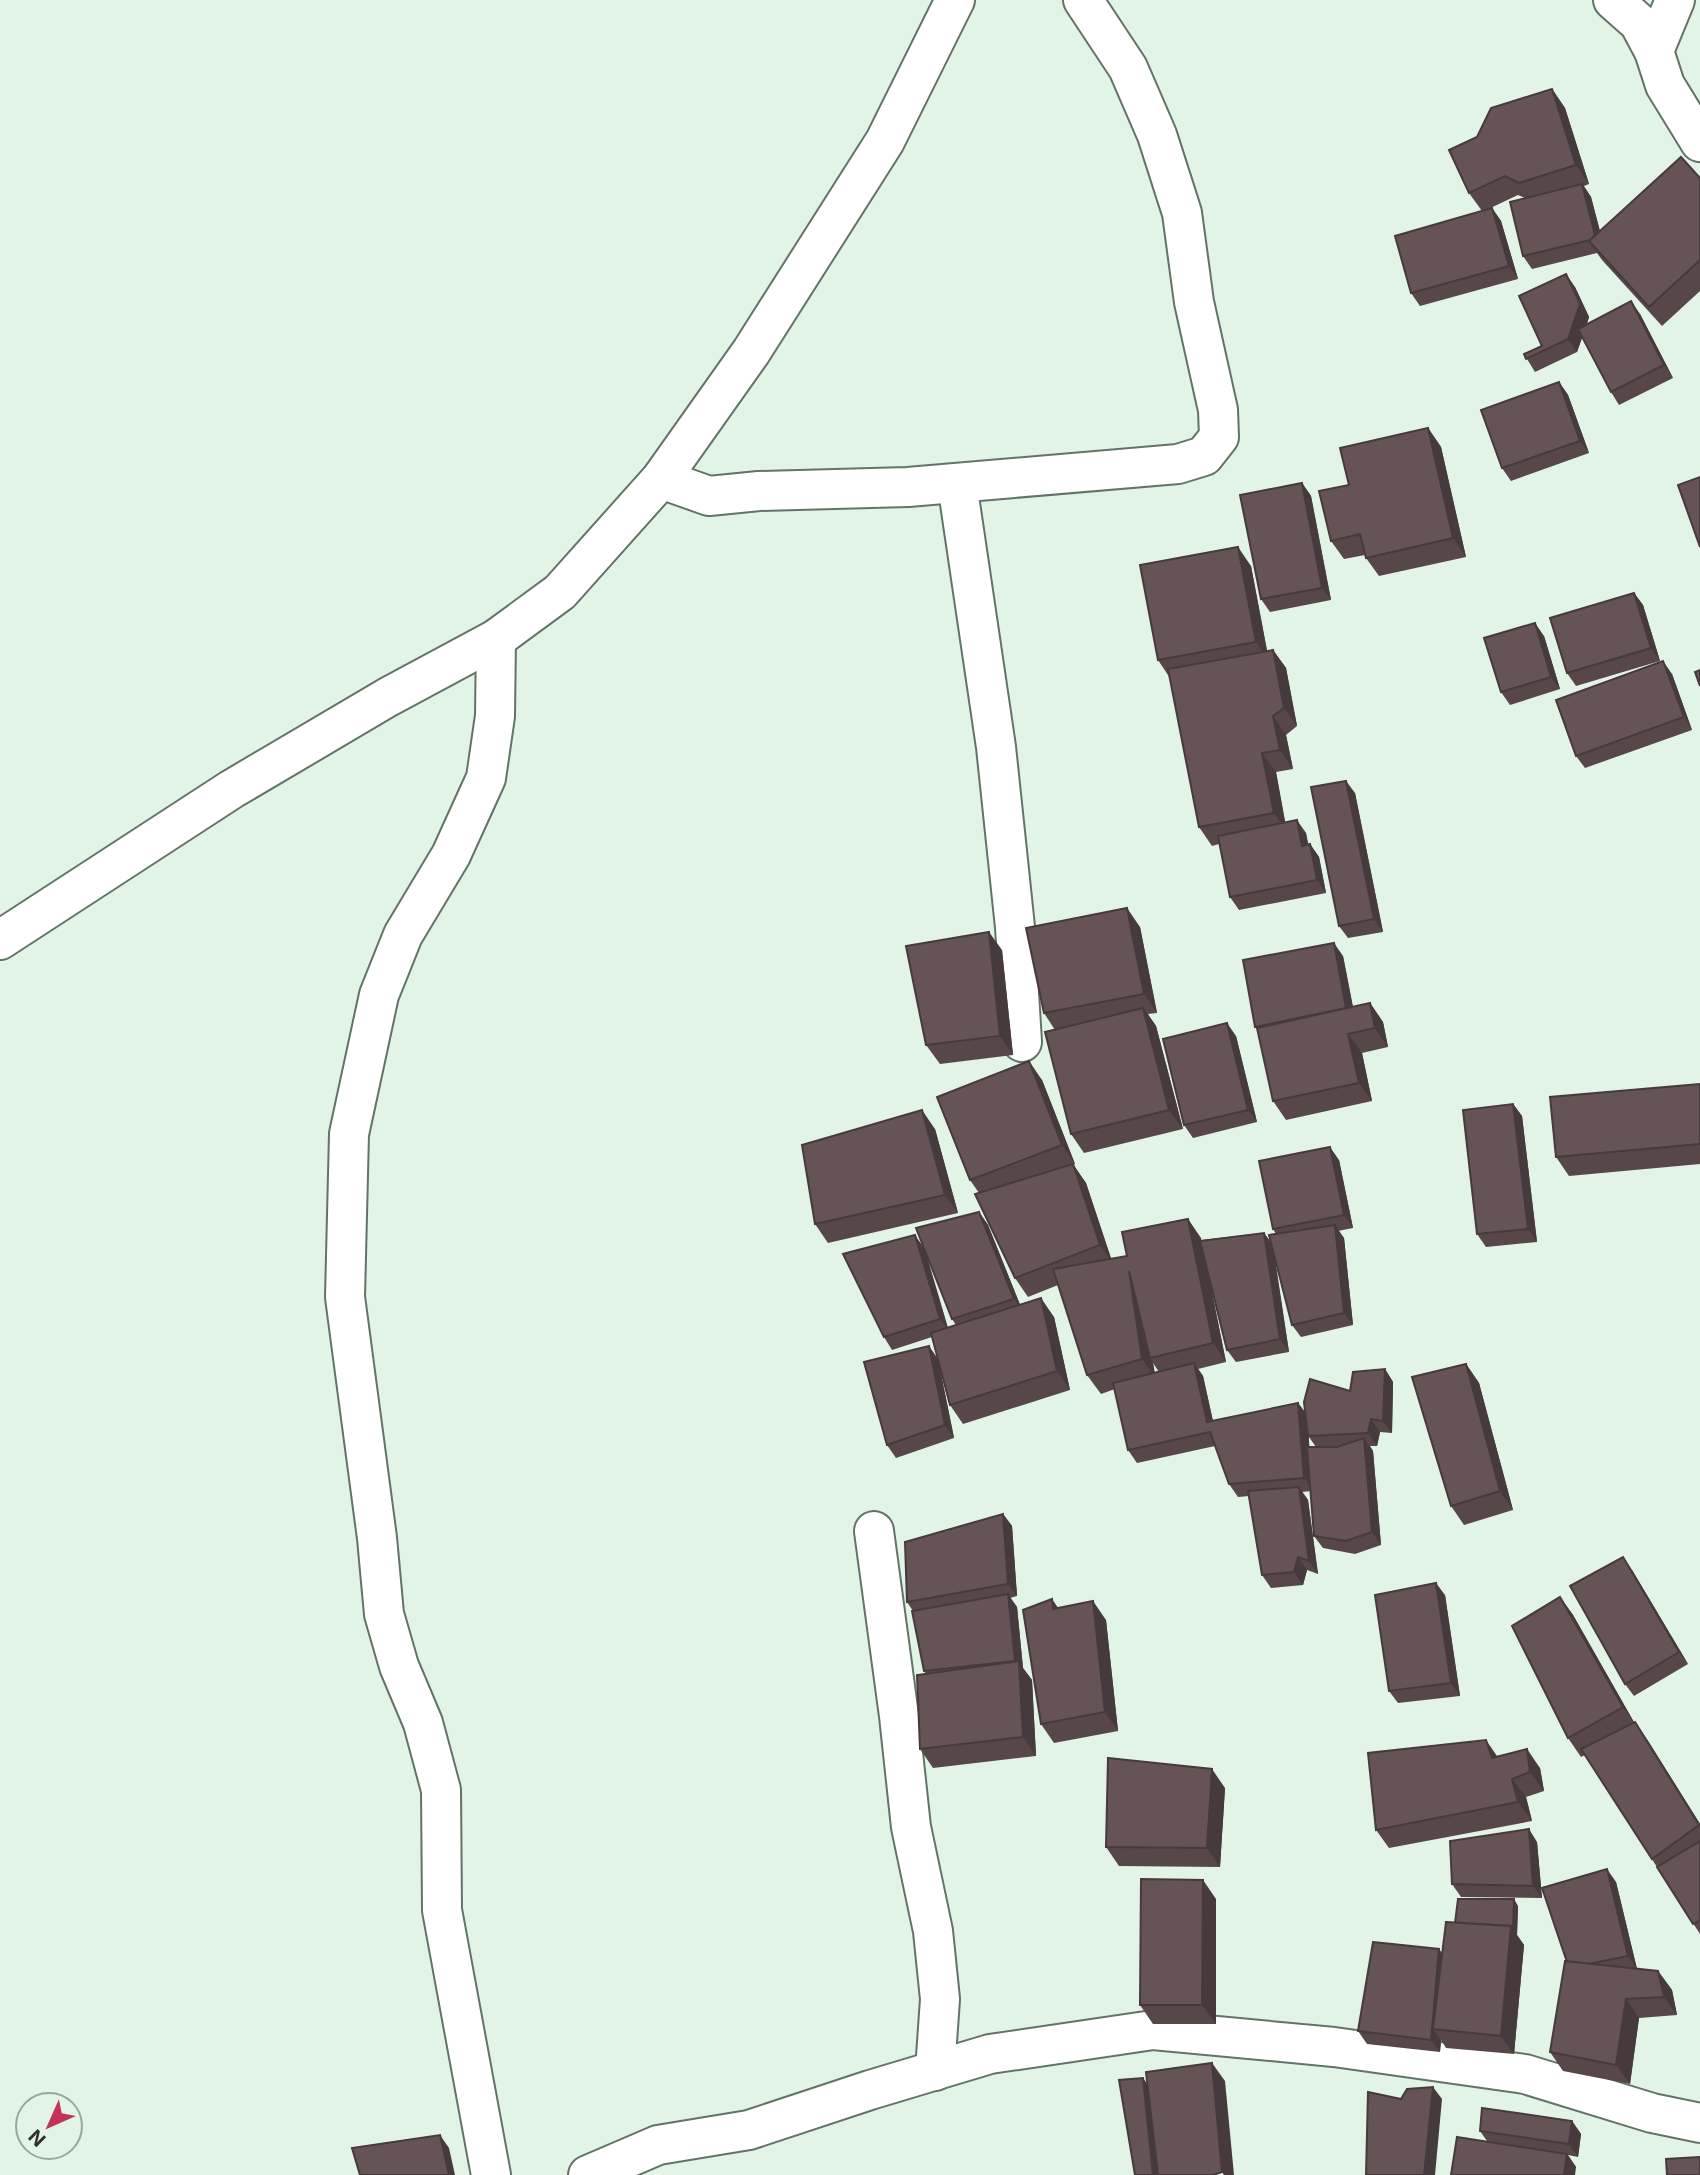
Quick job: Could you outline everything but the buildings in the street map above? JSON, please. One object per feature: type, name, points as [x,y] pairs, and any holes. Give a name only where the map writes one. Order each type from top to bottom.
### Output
[{"type":"street","points":[[0,940],[232,789],[388,696],[496,639],[560,592],[661,479],[751,352],[885,141],[956,0]]},
{"type":"street","points":[[661,479],[709,496],[759,491],[908,487],[1178,464],[1204,456],[1219,437],[1218,410],[1194,302],[1182,213],[1157,135],[1128,68],[1083,0]]},
{"type":"street","points":[[1612,0],[1639,23],[1654,51],[1665,85],[1700,142]]},
{"type":"street","points":[[1654,51],[1675,0]]},
{"type":"street","points":[[957,483],[996,747],[1015,927],[1022,1042]]},
{"type":"street","points":[[491,2175],[442,1910],[441,1790],[423,1723],[399,1665],[384,1614],[377,1538],[345,1297],[349,1134],[379,995],[403,935],[452,855],[486,778],[495,716],[496,639]]},
{"type":"street","points":[[874,1531],[911,1827],[933,1931],[940,1999],[936,2071]]},
{"type":"street","points":[[588,2175],[658,2145],[749,2130],[990,2054],[1153,2030],[1334,2047],[1525,2074],[1651,2113],[1700,2123]]}]
